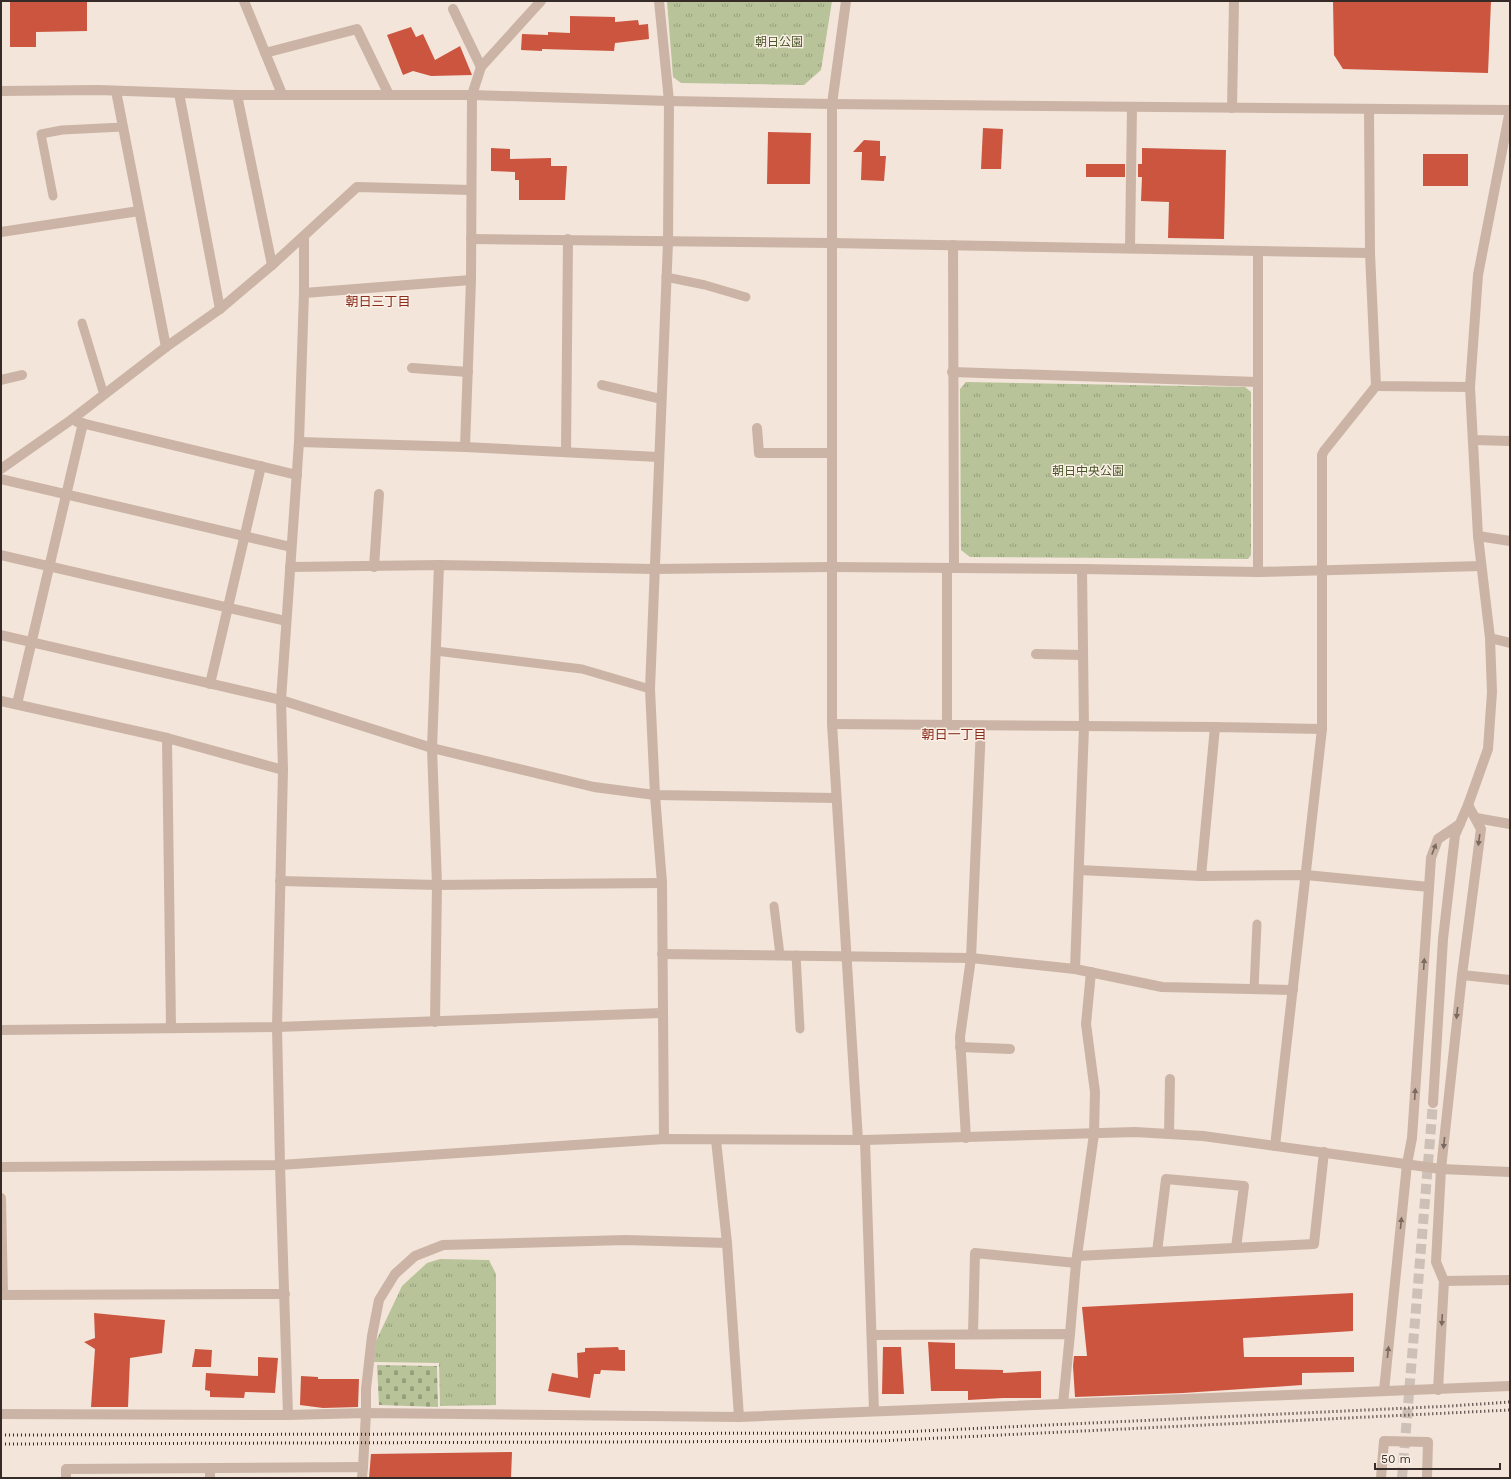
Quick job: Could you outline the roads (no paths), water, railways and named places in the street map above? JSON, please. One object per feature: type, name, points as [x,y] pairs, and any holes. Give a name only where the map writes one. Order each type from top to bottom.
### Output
[{"type":"street","points":[[244,1],[282,94]]},
{"type":"street","points":[[465,446],[471,280],[472,95],[481,67],[541,1]]},
{"type":"street","points":[[659,1],[669,101],[668,242],[658,457],[650,689],[655,795],[662,883],[664,1139]]},
{"type":"street","points":[[846,1],[832,104],[832,724],[846,956],[861,1140],[872,1335],[874,1411]]},
{"type":"street","points":[[1232,108],[1234,1]]},
{"type":"street","points":[[453,9],[481,67]]},
{"type":"street","points":[[265,52],[357,29],[389,95]]},
{"type":"street","points":[[1,91],[116,91],[237,95],[472,95],[832,104],[1510,110],[1478,275],[1470,387],[1478,536],[1490,638],[1492,692],[1488,749],[1468,805],[1455,835],[1443,940],[1433,1103]]},
{"type":"street","points":[[116,91],[166,347]]},
{"type":"street","points":[[178,93],[220,309]]},
{"type":"street","points":[[237,95],[272,265]]},
{"type":"street","points":[[1130,248],[1132,106]]},
{"type":"street","points":[[1275,1146],[1322,729],[1322,455],[1376,386],[1370,253],[1369,109]]},
{"type":"street","points":[[1,469],[71,420],[166,347],[220,309],[272,265],[357,187],[471,190]]},
{"type":"street","points":[[1,232],[139,211]]},
{"type":"street","points":[[288,1415],[277,1027],[283,770],[281,700],[299,442],[304,293],[304,236]]},
{"type":"street","points":[[471,239],[568,239],[668,242],[831,242],[1258,252],[1370,253]]},
{"type":"street","points":[[566,452],[568,239]]},
{"type":"street","points":[[947,724],[951,568],[953,245]]},
{"type":"street","points":[[1258,252],[1258,572]]},
{"type":"street","points":[[304,293],[471,280]]},
{"type":"street","points":[[412,368],[468,372]]},
{"type":"street","points":[[952,372],[1258,382]]},
{"type":"street","points":[[1,380],[22,375]]},
{"type":"street","points":[[602,385],[661,399]]},
{"type":"street","points":[[1376,386],[1470,387]]},
{"type":"street","points":[[71,420],[297,475]]},
{"type":"street","points":[[17,704],[83,423]]},
{"type":"street","points":[[757,428],[759,454],[831,453]]},
{"type":"street","points":[[1473,440],[1510,440]]},
{"type":"street","points":[[299,442],[465,446],[658,457]]},
{"type":"street","points":[[210,684],[261,466]]},
{"type":"street","points":[[1,479],[292,547]]},
{"type":"street","points":[[374,566],[380,494]]},
{"type":"street","points":[[1478,536],[1510,541]]},
{"type":"street","points":[[1,554],[286,621]]},
{"type":"street","points":[[290,568],[374,566],[654,569],[831,567],[1258,572],[1481,566]]},
{"type":"street","points":[[435,1022],[437,885],[432,748],[439,566]]},
{"type":"street","points":[[1075,969],[1084,727],[1082,569]]},
{"type":"street","points":[[1,635],[281,700],[432,748],[594,787],[655,795],[836,798]]},
{"type":"street","points":[[1490,638],[1510,643]]},
{"type":"street","points":[[1036,654],[1083,655]]},
{"type":"street","points":[[1,701],[167,738],[283,770]]},
{"type":"street","points":[[832,724],[1322,729]]},
{"type":"street","points":[[966,1138],[960,1037],[970,958],[981,726]]},
{"type":"street","points":[[1201,876],[1215,727]]},
{"type":"street","points":[[167,738],[171,1028]]},
{"type":"street","points":[[1438,1390],[1444,1281],[1436,1262],[1441,1169],[1462,974],[1481,829],[1468,805]]},
{"type":"street","points":[[1476,818],[1510,824]]},
{"type":"street","points":[[1384,1391],[1412,1138],[1431,858],[1438,839],[1460,824]]},
{"type":"street","points":[[1079,870],[1201,876],[1306,875],[1429,887]]},
{"type":"street","points":[[280,881],[437,885],[662,883]]},
{"type":"street","points":[[662,954],[970,958],[1075,969],[1162,987],[1293,990]]},
{"type":"street","points":[[1063,1404],[1076,1260],[1094,1134],[1095,1092],[1086,1024],[1091,972]]},
{"type":"street","points":[[1462,974],[1510,980]]},
{"type":"street","points":[[1,1030],[277,1027],[662,1013]]},
{"type":"street","points":[[960,1047],[1010,1049]]},
{"type":"street","points":[[1169,1134],[1170,1080]]},
{"type":"street","points":[[1,1167],[280,1165],[664,1139],[861,1140],[1135,1132],[1203,1136],[1441,1169],[1510,1172]]},
{"type":"street","points":[[716,1140],[727,1243],[739,1417]]},
{"type":"street","points":[[973,1334],[976,1253],[1076,1260],[1157,1252],[1314,1244],[1324,1152]]},
{"type":"street","points":[[1157,1252],[1166,1179],[1244,1186],[1236,1248]]},
{"type":"street","points":[[1,1198],[2,1295],[285,1294]]},
{"type":"street","points":[[362,1478],[366,1389],[372,1336],[379,1300],[394,1274],[415,1256],[443,1245],[626,1240],[727,1243]]},
{"type":"street","points":[[1444,1281],[1510,1280]]},
{"type":"street","points":[[872,1335],[1070,1334]]},
{"type":"street","points":[[1,1414],[288,1415],[366,1413],[739,1417],[1510,1386]]},
{"type":"street","points":[[1381,1478],[1384,1441],[1428,1442],[1426,1478]]},
{"type":"street","points":[[66,1478],[66,1469],[210,1473],[363,1466]]},
{"type":"lane","points":[[53,196],[41,134],[62,130],[123,128]]},
{"type":"lane","points":[[666,277],[705,285],[746,297]]},
{"type":"lane","points":[[82,324],[104,395]]},
{"type":"lane","points":[[436,651],[582,669],[650,689]]},
{"type":"lane","points":[[774,906],[780,955]]},
{"type":"lane","points":[[1254,989],[1257,924]]},
{"type":"lane","points":[[796,955],[800,1029]]},
{"type":"tunnel","points":[[1402,1478],[1433,1103]]},
{"type":"railway","points":[[1,1435],[879,1433],[1510,1402]]},
{"type":"railway","points":[[1,1444],[879,1441],[1510,1410]]},
{"type":"district","name":"朝日三丁目","points":[[378,301]]},
{"type":"district","name":"朝日一丁目","points":[[954,734]]},
{"type":"park label","name":"朝日公園","points":[[779,42]]},
{"type":"park label","name":"朝日中央公園","points":[[1088,471]]}]
